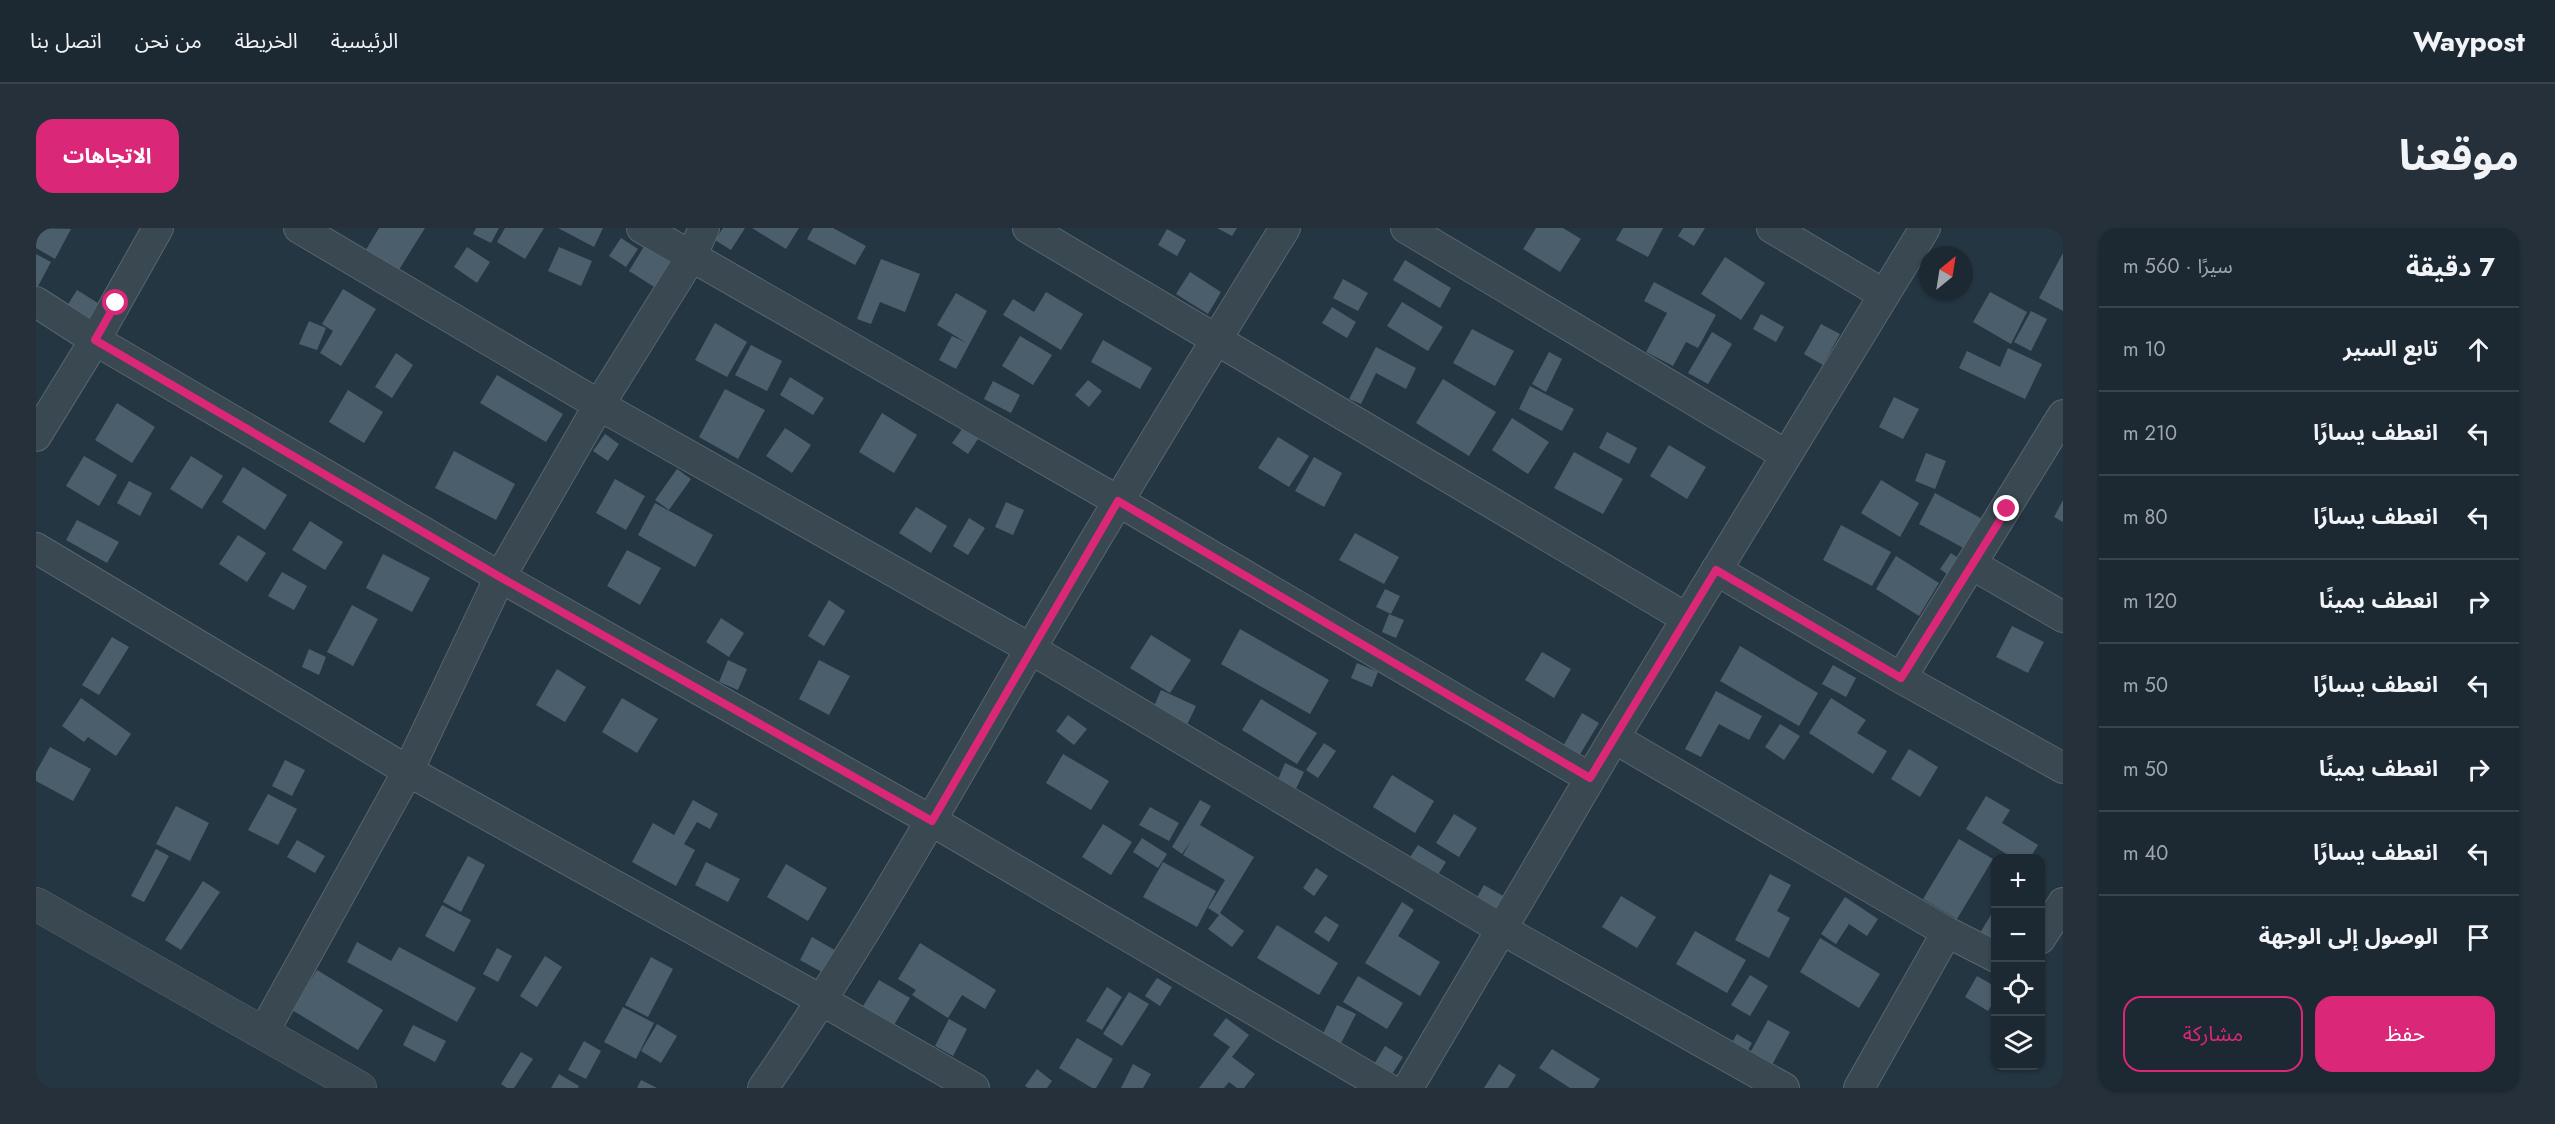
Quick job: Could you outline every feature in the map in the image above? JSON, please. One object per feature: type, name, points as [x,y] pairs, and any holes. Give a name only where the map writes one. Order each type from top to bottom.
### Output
[{"type":"street","points":[[36,436],[95,340],[158,228]]},
{"type":"street","points":[[299,228],[599,405],[1031,649],[1503,930],[1784,1088]]},
{"type":"street","points":[[642,228],[1118,501],[1590,778]]},
{"type":"street","points":[[263,1033],[408,771],[500,577],[599,405],[691,257],[704,228]]},
{"type":"street","points":[[1028,228],[1686,618]]},
{"type":"street","points":[[763,1088],[823,1001],[932,821],[1118,501],[1285,228]]},
{"type":"street","points":[[1406,228],[1786,455]]},
{"type":"street","points":[[1772,228],[1883,294]]},
{"type":"street","points":[[1408,1088],[1686,618],[1925,228]]},
{"type":"street","points":[[36,302],[95,340],[500,577],[932,821],[1387,1088]]},
{"type":"street","points":[[1901,678],[1973,565],[2063,415]]},
{"type":"street","points":[[36,548],[408,771],[823,1001],[974,1088]]},
{"type":"street","points":[[1973,565],[2063,617]]},
{"type":"street","points":[[1716,570],[1901,678],[2063,768]]},
{"type":"street","points":[[1614,738],[1947,932],[1991,955]]},
{"type":"street","points":[[2045,931],[2063,903]]},
{"type":"street","points":[[36,904],[360,1088]]},
{"type":"street","points":[[1859,1088],[1947,932]]},
{"type":"building","points":[[36,228],[71,229],[55,259],[36,248]]},
{"type":"building","points":[[379,228],[425,228],[397,273],[364,253]]},
{"type":"building","points":[[476,228],[499,228],[491,243],[473,234]]},
{"type":"building","points":[[505,228],[544,228],[525,259],[497,242]]},
{"type":"building","points":[[558,228],[603,228],[594,247]]},
{"type":"building","points":[[723,228],[745,228],[731,250],[715,240]]},
{"type":"building","points":[[752,228],[799,228],[786,249]]},
{"type":"building","points":[[813,228],[833,228],[866,246],[855,265],[807,239]]},
{"type":"building","points":[[1217,228],[1237,228],[1232,236]]},
{"type":"building","points":[[1536,228],[1563,228],[1581,239],[1560,272],[1523,249]]},
{"type":"building","points":[[1623,228],[1663,228],[1648,257],[1616,240]]},
{"type":"building","points":[[1683,228],[1705,228],[1694,246],[1678,236]]},
{"type":"building","points":[[1167,229],[1186,240],[1177,256],[1158,245]]},
{"type":"building","points":[[621,238],[638,249],[626,267],[609,256]]},
{"type":"building","points":[[648,240],[678,258],[659,290],[629,271]]},
{"type":"building","points":[[467,247],[490,262],[477,283],[454,267]]},
{"type":"building","points":[[559,247],[592,261],[581,286],[548,271]]},
{"type":"building","points":[[2063,253],[2063,311],[2039,298]]},
{"type":"building","points":[[36,254],[51,262],[36,290]]},
{"type":"building","points":[[1725,257],[1765,283],[1741,320],[1701,294]]},
{"type":"building","points":[[881,259],[920,274],[905,312],[880,302],[871,324],[857,319]]},
{"type":"building","points":[[1405,260],[1451,288],[1440,308],[1393,280]]},
{"type":"building","points":[[1190,272],[1221,292],[1208,314],[1176,294]]},
{"type":"building","points":[[1343,279],[1368,293],[1358,311],[1333,298]]},
{"type":"building","points":[[1654,282],[1716,315],[1698,348],[1686,342],[1673,366],[1646,352],[1667,313],[1644,301]]},
{"type":"building","points":[[343,289],[376,309],[341,366],[320,353],[333,331],[322,324]]},
{"type":"building","points":[[77,290],[106,308],[94,327],[65,309]]},
{"type":"building","points":[[1046,292],[1083,314],[1061,350],[1003,315],[1013,299],[1034,312]]},
{"type":"building","points":[[1990,292],[2027,312],[2011,344],[1973,322]]},
{"type":"building","points":[[956,293],[987,311],[956,369],[939,360],[952,336],[967,343],[937,325]]},
{"type":"building","points":[[1402,302],[1443,327],[1428,351],[1387,326]]},
{"type":"building","points":[[1332,307],[1356,322],[1347,338],[1322,323]]},
{"type":"building","points":[[2031,311],[2047,319],[2031,351],[2014,342]]},
{"type":"building","points":[[1761,314],[1784,327],[1776,342],[1753,329]]},
{"type":"building","points":[[309,321],[326,328],[317,350],[299,344]]},
{"type":"building","points":[[715,323],[747,342],[727,377],[695,360]]},
{"type":"building","points":[[1821,324],[1840,334],[1823,365],[1804,354]]},
{"type":"building","points":[[1472,329],[1514,351],[1495,386],[1453,363]]},
{"type":"building","points":[[1712,332],[1732,344],[1708,384],[1688,373]]},
{"type":"building","points":[[1020,336],[1052,355],[1033,385],[1002,366]]},
{"type":"building","points":[[1103,340],[1152,368],[1140,389],[1091,362]]},
{"type":"building","points":[[751,345],[782,361],[767,391],[735,375]]},
{"type":"building","points":[[1376,347],[1416,368],[1406,389],[1376,373],[1361,404],[1349,399]]},
{"type":"building","points":[[2008,348],[2042,364],[2025,399],[1959,368],[1967,351],[2000,367]]},
{"type":"building","points":[[1549,352],[1562,359],[1546,392],[1532,384]]},
{"type":"building","points":[[396,353],[413,365],[392,398],[375,387]]},
{"type":"building","points":[[497,375],[563,414],[546,442],[480,403]]},
{"type":"building","points":[[790,377],[824,398],[813,415],[780,395]]},
{"type":"building","points":[[1443,379],[1496,412],[1469,456],[1416,423]]},
{"type":"building","points":[[1088,380],[1102,391],[1089,407],[1075,395]]},
{"type":"building","points":[[993,381],[1020,395],[1011,413],[984,399]]},
{"type":"building","points":[[1530,386],[1574,409],[1562,431],[1519,409]]},
{"type":"building","points":[[725,389],[765,410],[738,459],[699,437]]},
{"type":"building","points":[[348,390],[383,412],[364,443],[329,422]]},
{"type":"building","points":[[1894,397],[1919,409],[1903,439],[1879,427]]},
{"type":"building","points":[[117,403],[155,427],[132,463],[95,440]]},
{"type":"building","points":[[882,413],[917,435],[894,473],[859,452]]},
{"type":"building","points":[[1512,418],[1549,442],[1528,474],[1492,450]]},
{"type":"building","points":[[965,425],[980,436],[968,454],[952,443]]},
{"type":"building","points":[[785,428],[811,445],[792,473],[766,456]]},
{"type":"building","points":[[1607,432],[1637,448],[1629,464],[1599,448]]},
{"type":"building","points":[[605,434],[619,444],[608,461],[593,451]]},
{"type":"building","points":[[1278,437],[1309,456],[1289,487],[1258,468]]},
{"type":"building","points":[[1669,445],[1706,467],[1687,499],[1650,476]]},
{"type":"building","points":[[454,451],[515,484],[496,520],[435,488]]},
{"type":"building","points":[[1574,452],[1623,479],[1603,514],[1554,488]]},
{"type":"building","points":[[1926,453],[1946,461],[1935,489],[1915,481]]},
{"type":"building","points":[[84,456],[117,475],[99,506],[66,486]]},
{"type":"building","points":[[191,456],[223,476],[202,509],[170,489]]},
{"type":"building","points":[[1314,457],[1342,473],[1324,507],[1295,491]]},
{"type":"building","points":[[243,467],[287,495],[265,530],[222,502]]},
{"type":"building","points":[[677,469],[691,479],[669,510],[655,500]]},
{"type":"building","points":[[615,479],[645,496],[626,530],[596,513]]},
{"type":"building","points":[[1881,480],[1919,503],[1900,537],[1861,513]]},
{"type":"building","points":[[129,481],[152,493],[140,516],[117,503]]},
{"type":"building","points":[[1935,493],[1986,521],[1969,551],[1919,524]]},
{"type":"building","points":[[2063,500],[2063,522],[2054,517]]},
{"type":"building","points":[[1006,502],[1024,510],[1013,535],[995,527]]},
{"type":"building","points":[[655,503],[713,535],[695,567],[638,535]]},
{"type":"building","points":[[916,507],[947,526],[931,553],[899,533]]},
{"type":"building","points":[[969,518],[985,528],[968,555],[953,546]]},
{"type":"building","points":[[77,520],[119,542],[107,563],[66,540]]},
{"type":"building","points":[[310,521],[343,542],[325,570],[292,550]]},
{"type":"building","points":[[1841,525],[1891,552],[1872,586],[1823,560]]},
{"type":"building","points":[[1355,533],[1399,557],[1384,584],[1339,560]]},
{"type":"building","points":[[238,535],[266,553],[247,582],[219,564]]},
{"type":"building","points":[[627,550],[661,568],[640,605],[607,586]]},
{"type":"building","points":[[1951,553],[1970,566],[1959,583],[1940,569]]},
{"type":"building","points":[[383,554],[430,578],[412,612],[366,588]]},
{"type":"building","points":[[1896,556],[1939,583],[1919,616],[1876,589]]},
{"type":"building","points":[[282,572],[307,586],[294,610],[268,596]]},
{"type":"building","points":[[1385,589],[1400,596],[1391,614],[1376,607]]},
{"type":"building","points":[[829,600],[845,611],[824,646],[808,636]]},
{"type":"building","points":[[352,605],[378,619],[353,666],[327,652]]},
{"type":"building","points":[[1389,614],[1404,620],[1396,638],[1382,632]]},
{"type":"building","points":[[721,618],[744,633],[729,657],[706,642]]},
{"type":"building","points":[[2012,626],[2044,642],[2028,673],[1996,657]]},
{"type":"building","points":[[1240,629],[1329,680],[1310,714],[1221,664]]},
{"type":"building","points":[[1151,635],[1191,660],[1170,693],[1130,668]]},
{"type":"building","points":[[112,637],[129,647],[99,695],[82,685]]},
{"type":"building","points":[[1740,646],[1818,693],[1799,726],[1720,681]]},
{"type":"building","points":[[309,649],[326,657],[319,675],[302,667]]},
{"type":"building","points":[[1542,652],[1571,669],[1554,698],[1525,680]]},
{"type":"building","points":[[728,660],[747,669],[738,690],[719,682]]},
{"type":"building","points":[[819,660],[850,676],[829,715],[799,699]]},
{"type":"building","points":[[1357,663],[1378,672],[1372,687],[1351,678]]},
{"type":"building","points":[[1833,665],[1856,678],[1846,697],[1822,684]]},
{"type":"building","points":[[557,669],[586,687],[565,722],[536,705]]},
{"type":"building","points":[[1161,690],[1196,706],[1186,727],[1152,711]]},
{"type":"building","points":[[1716,691],[1762,716],[1749,740],[1719,724],[1701,757],[1685,749]]},
{"type":"building","points":[[81,698],[131,734],[116,756],[88,737],[84,742],[62,726]]},
{"type":"building","points":[[622,698],[658,719],[637,753],[602,732]]},
{"type":"building","points":[[1831,698],[1866,720],[1857,733],[1887,751],[1873,774],[1809,733]]},
{"type":"building","points":[[1261,699],[1317,733],[1297,764],[1242,730]]},
{"type":"building","points":[[1582,713],[1599,723],[1579,756],[1563,746]]},
{"type":"building","points":[[1068,715],[1087,729],[1074,745],[1056,731]]},
{"type":"building","points":[[1780,724],[1800,736],[1784,760],[1765,747]]},
{"type":"building","points":[[1324,743],[1336,751],[1318,778],[1306,770]]},
{"type":"building","points":[[50,747],[91,769],[73,801],[36,781],[36,772]]},
{"type":"building","points":[[1909,749],[1938,767],[1920,797],[1891,779]]},
{"type":"building","points":[[1063,754],[1109,781],[1091,810],[1046,783]]},
{"type":"building","points":[[285,760],[305,770],[292,796],[272,786]]},
{"type":"building","points":[[1285,763],[1304,772],[1294,793],[1276,784]]},
{"type":"building","points":[[1392,775],[1434,801],[1415,833],[1373,807]]},
{"type":"building","points":[[268,794],[297,809],[278,845],[248,830]]},
{"type":"building","points":[[1986,796],[2010,810],[2002,823],[2038,845],[2032,854],[2007,854],[1966,829]]},
{"type":"building","points":[[693,800],[718,814],[710,829],[697,822],[684,844],[695,850],[676,886],[632,862],[653,823],[674,835]]},
{"type":"building","points":[[1200,800],[1211,806],[1200,825],[1254,857],[1220,913],[1244,931],[1232,947],[1208,929],[1219,915],[1208,908],[1225,880],[1183,855],[1191,841],[1182,854],[1172,847]]},
{"type":"building","points":[[176,806],[209,823],[190,861],[156,844]]},
{"type":"building","points":[[1150,807],[1179,823],[1169,841],[1139,825]]},
{"type":"building","points":[[1454,814],[1477,828],[1459,857],[1436,843]]},
{"type":"building","points":[[1103,824],[1132,842],[1111,875],[1082,857]]},
{"type":"building","points":[[1142,838],[1167,854],[1158,868],[1133,852]]},
{"type":"building","points":[[1959,839],[1991,858],[1991,862],[1957,919],[1923,899]]},
{"type":"building","points":[[297,840],[325,856],[315,873],[287,857]]},
{"type":"building","points":[[1418,845],[1446,862],[1436,878],[1408,860]]},
{"type":"building","points":[[156,849],[169,856],[144,902],[131,896]]},
{"type":"building","points":[[468,856],[485,865],[461,912],[443,902]]},
{"type":"building","points":[[706,862],[740,879],[728,902],[695,885]]},
{"type":"building","points":[[1163,862],[1216,891],[1197,927],[1143,897]]},
{"type":"building","points":[[786,864],[827,888],[808,921],[767,897]]},
{"type":"building","points":[[1316,868],[1328,876],[1314,896],[1303,888]]},
{"type":"building","points":[[1770,874],[1791,885],[1777,911],[1790,918],[1769,958],[1735,940]]},
{"type":"building","points":[[203,881],[220,892],[181,950],[165,940]]},
{"type":"building","points":[[1484,885],[1505,897],[1495,915],[1473,904]]},
{"type":"building","points":[[1621,896],[1656,917],[1637,948],[1602,927]]},
{"type":"building","points":[[1845,897],[1878,919],[1867,936],[1849,924],[1836,944],[1821,934]]},
{"type":"building","points":[[1402,902],[1414,910],[1398,936],[1440,962],[1420,996],[1365,963]]},
{"type":"building","points":[[442,905],[471,920],[454,952],[425,936]]},
{"type":"building","points":[[1991,915],[1991,940],[1980,933]]},
{"type":"building","points":[[1325,916],[1339,925],[1329,942],[1314,932]]},
{"type":"building","points":[[1277,925],[1338,963],[1319,995],[1257,958]]},
{"type":"building","points":[[1695,931],[1746,960],[1727,993],[1676,964]]},
{"type":"building","points":[[812,937],[840,953],[827,975],[800,960]]},
{"type":"building","points":[[1820,938],[1880,974],[1859,1008],[1800,972]]},
{"type":"building","points":[[357,942],[391,961],[399,947],[476,988],[457,1022],[347,962]]},
{"type":"building","points":[[920,943],[996,990],[985,1009],[962,995],[948,1018],[912,995],[916,990],[898,979]]},
{"type":"building","points":[[497,948],[512,956],[498,982],[483,974]]},
{"type":"building","points":[[545,956],[562,967],[537,1007],[520,996]]},
{"type":"building","points":[[651,957],[673,969],[648,1017],[625,1005]]},
{"type":"building","points":[[317,970],[383,1010],[358,1050],[292,1010]]},
{"type":"building","points":[[1750,975],[1768,986],[1750,1016],[1731,1005]]},
{"type":"building","points":[[1358,976],[1403,1003],[1387,1029],[1343,1002]]},
{"type":"building","points":[[1977,976],[1991,984],[1991,1006],[1988,1011],[1965,997]]},
{"type":"building","points":[[1157,978],[1172,987],[1160,1006],[1145,996]]},
{"type":"building","points":[[879,980],[910,998],[894,1025],[863,1006]]},
{"type":"building","points":[[1107,987],[1122,997],[1102,1030],[1086,1021]]},
{"type":"building","points":[[1129,992],[1149,1004],[1122,1046],[1103,1034]]},
{"type":"building","points":[[1337,1005],[1356,1014],[1337,1051],[1319,1042]]},
{"type":"building","points":[[623,1007],[654,1023],[636,1059],[604,1042]]},
{"type":"building","points":[[1226,1018],[1249,1035],[1232,1057],[1255,1074],[1244,1088],[1237,1088],[1229,1082],[1224,1088],[1199,1088],[1230,1047],[1213,1035]]},
{"type":"building","points":[[949,1019],[967,1029],[953,1056],[935,1046]]},
{"type":"building","points":[[1768,1020],[1790,1032],[1767,1074],[1745,1062]]},
{"type":"building","points":[[657,1024],[677,1036],[661,1063],[641,1051]]},
{"type":"building","points":[[413,1025],[446,1041],[435,1062],[403,1045]]},
{"type":"building","points":[[1737,1034],[1752,1043],[1741,1063],[1725,1054]]},
{"type":"building","points":[[1077,1038],[1113,1059],[1096,1088],[1092,1088],[1059,1068]]},
{"type":"building","points":[[584,1041],[601,1051],[586,1079],[568,1070]]},
{"type":"building","points":[[1385,1046],[1403,1057],[1387,1082],[1370,1071]]},
{"type":"building","points":[[1552,1049],[1600,1079],[1594,1088],[1570,1088],[1539,1068]]},
{"type":"building","points":[[521,1052],[533,1059],[514,1088],[507,1088],[501,1084]]},
{"type":"building","points":[[1133,1064],[1151,1074],[1143,1088],[1121,1088]]},
{"type":"building","points":[[1499,1064],[1516,1075],[1508,1088],[1484,1088]]},
{"type":"building","points":[[1037,1069],[1052,1081],[1047,1088],[1025,1086]]},
{"type":"building","points":[[559,1074],[579,1086],[578,1088],[551,1088]]},
{"type":"building","points":[[641,1080],[657,1088],[637,1088]]},
{"type":"route","points":[[116,303],[95,340],[500,577],[932,821],[1118,501],[1590,778],[1716,570],[1901,678],[2007,509]]}]
